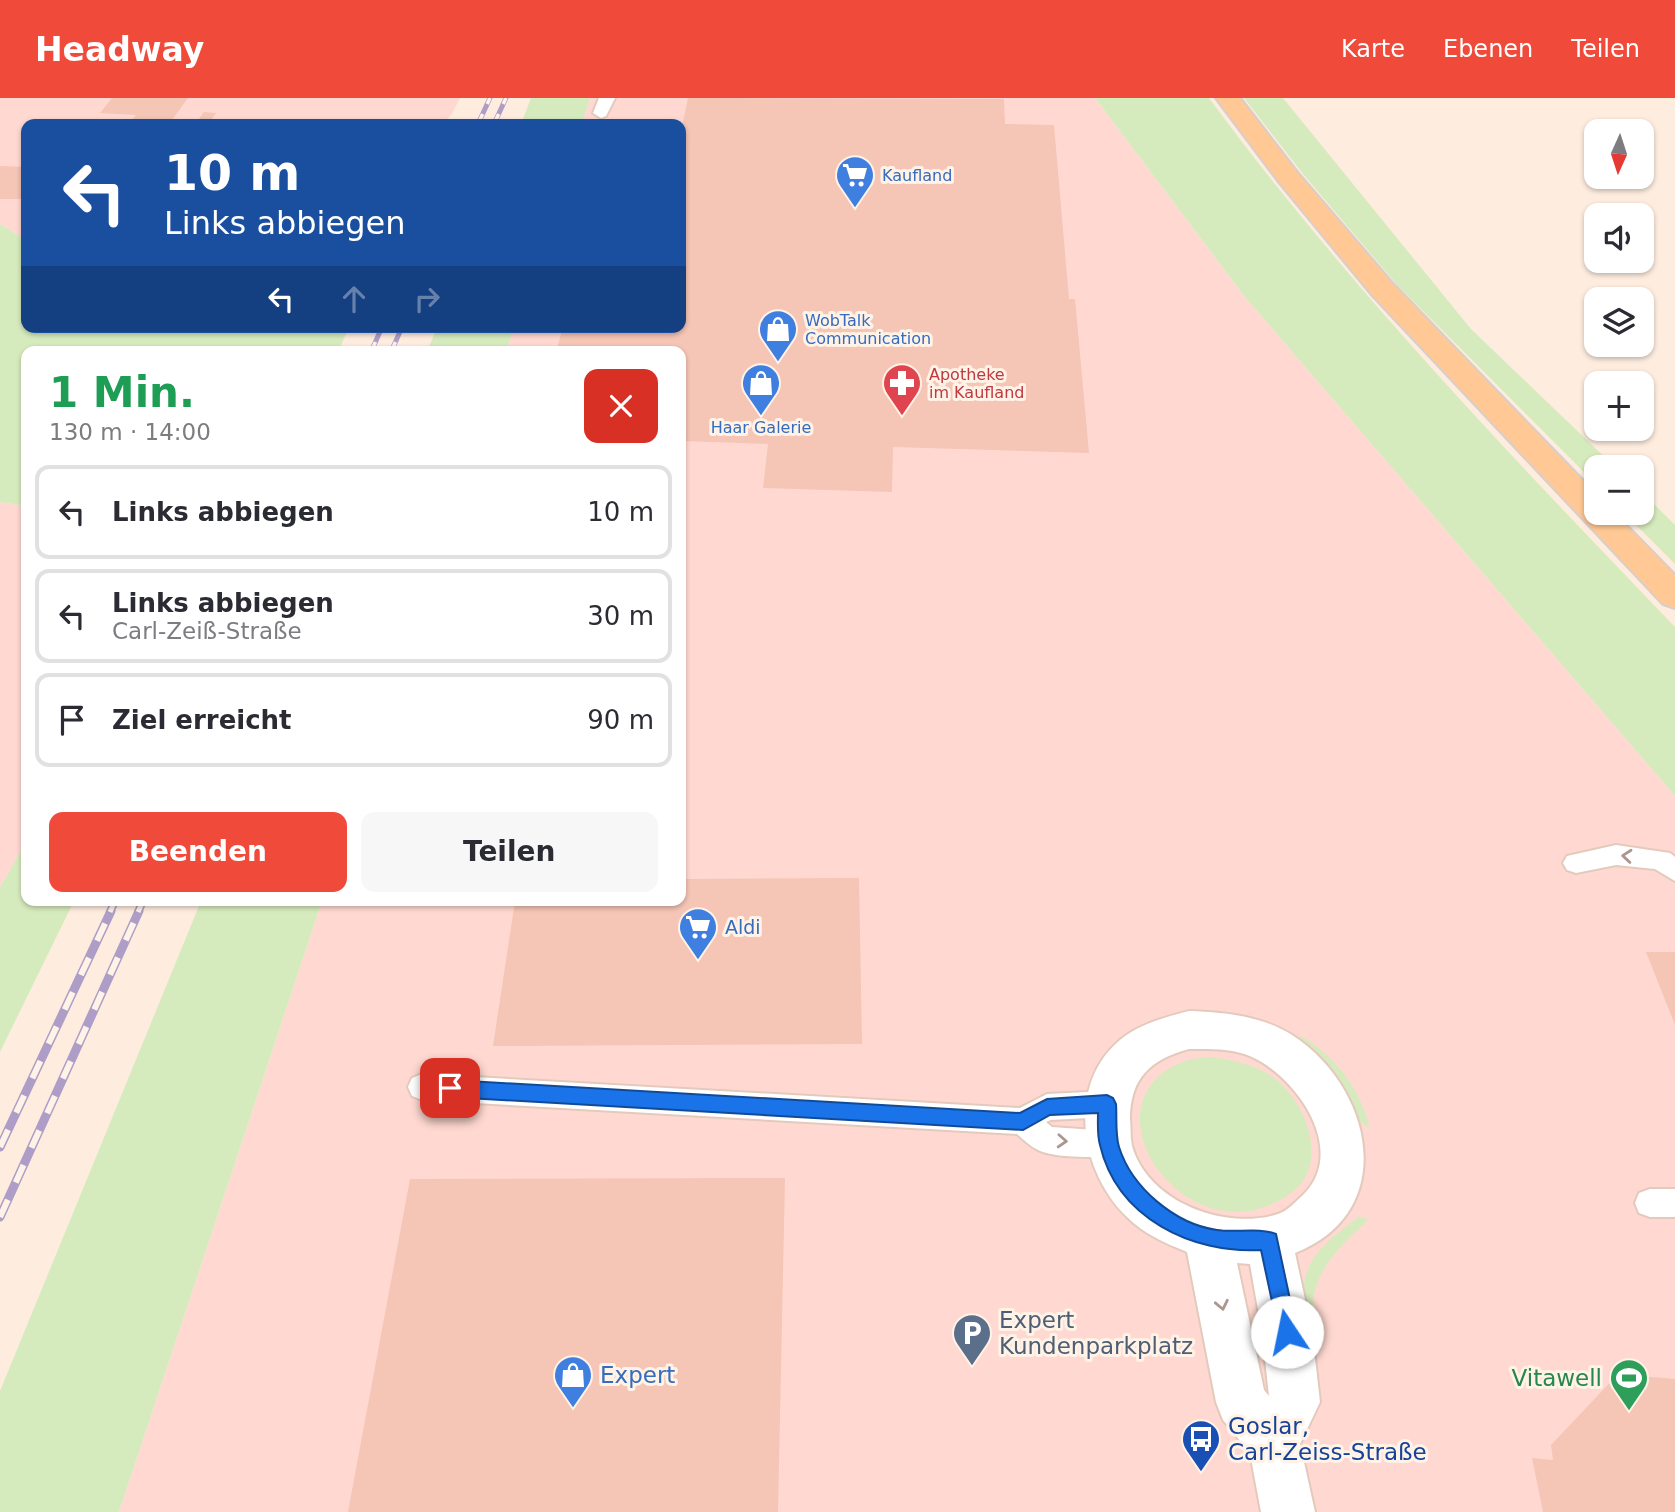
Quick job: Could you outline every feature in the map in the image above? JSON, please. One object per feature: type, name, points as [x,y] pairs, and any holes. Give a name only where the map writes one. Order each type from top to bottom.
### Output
[{"type":"main road","points":[[1228,98],[1288,177],[1383,290],[1675,596]]},
{"type":"street","points":[[1189,1030],[1221,1030],[1248,1036],[1274,1047],[1297,1063],[1316,1083],[1331,1105],[1340,1129],[1343,1155],[1340,1175],[1332,1195],[1307,1223],[1289,1234],[1269,1240],[1236,1242],[1208,1238],[1175,1225],[1152,1209],[1133,1190],[1118,1168],[1108,1124],[1116,1076],[1134,1054],[1159,1038],[1189,1030]]},
{"type":"street","points":[[1208,1238],[1241,1402],[1274,1441],[1288,1512]]},
{"type":"street","points":[[1269,1240],[1287,1332],[1295,1402],[1274,1441]]},
{"type":"lane","points":[[1576,863],[1616,855],[1661,860],[1675,871]]},
{"type":"lane","points":[[422,1087],[1023,1121],[1047,1107],[1108,1124]]},
{"type":"lane","points":[[1023,1121],[1046,1140],[1108,1124]]},
{"type":"shaded area","points":[[0,98],[460,98],[447,119],[21,119],[21,237],[0,224]]},
{"type":"shaded area","points":[[590,98],[1095,98],[1244,296],[1675,796],[1675,1512],[119,1512],[320,906],[686,906],[686,346],[508,346],[512,333],[686,333],[686,119],[584,119]]},
{"type":"shaded area","points":[[0,502],[21,505],[21,851],[0,887]]},
{"type":"green space","points":[[531,98],[590,98],[584,119],[523,119]]},
{"type":"green space","points":[[1095,98],[1209,98],[1318,237],[1433,370],[1675,627],[1675,796],[1244,296]]},
{"type":"green space","points":[[1244,98],[1283,98],[1471,329],[1584,437],[1584,441],[1588,441],[1602,455],[1584,455],[1584,472],[1398,286],[1303,174]]},
{"type":"green space","points":[[0,224],[21,237],[21,333],[346,333],[341,346],[21,346],[21,505],[0,502]]},
{"type":"green space","points":[[435,333],[512,333],[508,346],[429,346]]},
{"type":"green space","points":[[1654,504],[1675,525],[1675,564],[1636,525],[1654,525]]},
{"type":"green space","points":[[21,851],[21,906],[72,906],[0,1052],[0,887]]},
{"type":"green space","points":[[199,906],[320,906],[119,1512],[0,1512],[0,1391]]},
{"type":"green space","points":[[1299,1035],[1324,1053],[1344,1074],[1359,1099],[1370,1128],[1356,1119],[1347,1095],[1312,1057]]},
{"type":"green space","points":[[1213,1057],[1255,1067],[1277,1080],[1298,1105],[1310,1136],[1312,1152],[1309,1168],[1302,1182],[1290,1194],[1252,1210],[1216,1209],[1184,1195],[1159,1171],[1143,1141],[1140,1111],[1152,1083],[1182,1062]]},
{"type":"green space","points":[[1358,1217],[1369,1219],[1337,1251],[1318,1280],[1314,1299],[1316,1324],[1303,1322],[1304,1285],[1312,1260],[1330,1240]]},
{"type":"building","points":[[112,98],[188,98],[173,119],[133,119],[136,115],[100,113]]},
{"type":"building","points":[[688,98],[1004,99],[1005,124],[1054,125],[1069,299],[1075,299],[1089,453],[893,447],[892,492],[763,488],[768,444],[686,441],[686,346],[558,346],[561,333],[686,333],[686,119],[684,119]]},
{"type":"building","points":[[204,112],[216,113],[212,119],[199,119]]},
{"type":"building","points":[[0,166],[21,167],[21,199],[0,199]]},
{"type":"building","points":[[859,878],[862,1044],[493,1046],[514,906],[686,906],[686,879]]},
{"type":"building","points":[[1646,952],[1675,952],[1675,1025]]},
{"type":"building","name":"Expert","points":[[785,1178],[778,1512],[348,1512],[410,1179]]},
{"type":"building","name":"Vitawell","points":[[1618,1374],[1675,1379],[1675,1512],[1543,1512],[1532,1458],[1553,1460],[1551,1445]]},
{"type":"railway","points":[[480,119],[490,98]]},
{"type":"railway","points":[[496,119],[506,98]]},
{"type":"railway","points":[[374,346],[379,333]]},
{"type":"railway","points":[[394,346],[399,333]]},
{"type":"railway","points":[[110,912],[113,906]]},
{"type":"railway","points":[[138,912],[141,906]]},
{"type":"railway","points":[[0,1147],[111,911]]},
{"type":"railway","points":[[0,1217],[139,911]]},
{"type":"place","name":"Kaufland","points":[[855,209]]},
{"type":"place","name":"WobTalk Communication","points":[[778,363]]},
{"type":"place","name":"Haar Galerie","points":[[761,417]]},
{"type":"place","name":"Apotheke im Kaufland","points":[[902,417]]},
{"type":"place","name":"Aldi","points":[[698,961]]},
{"type":"place","name":"Expert Kundenparkplatz","points":[[972,1367]]},
{"type":"place","name":"Expert","points":[[573,1409]]},
{"type":"place","name":"Vitawell","points":[[1629,1412]]},
{"type":"place","name":"Goslar, Carl-Zeiss-Straße","points":[[1201,1473]]},
{"type":"route","points":[[450,1088],[1023,1121],[1047,1107],[1107,1104],[1109,1144],[1118,1168],[1133,1190],[1152,1209],[1175,1225],[1208,1238],[1236,1242],[1269,1240],[1287,1332]]}]
